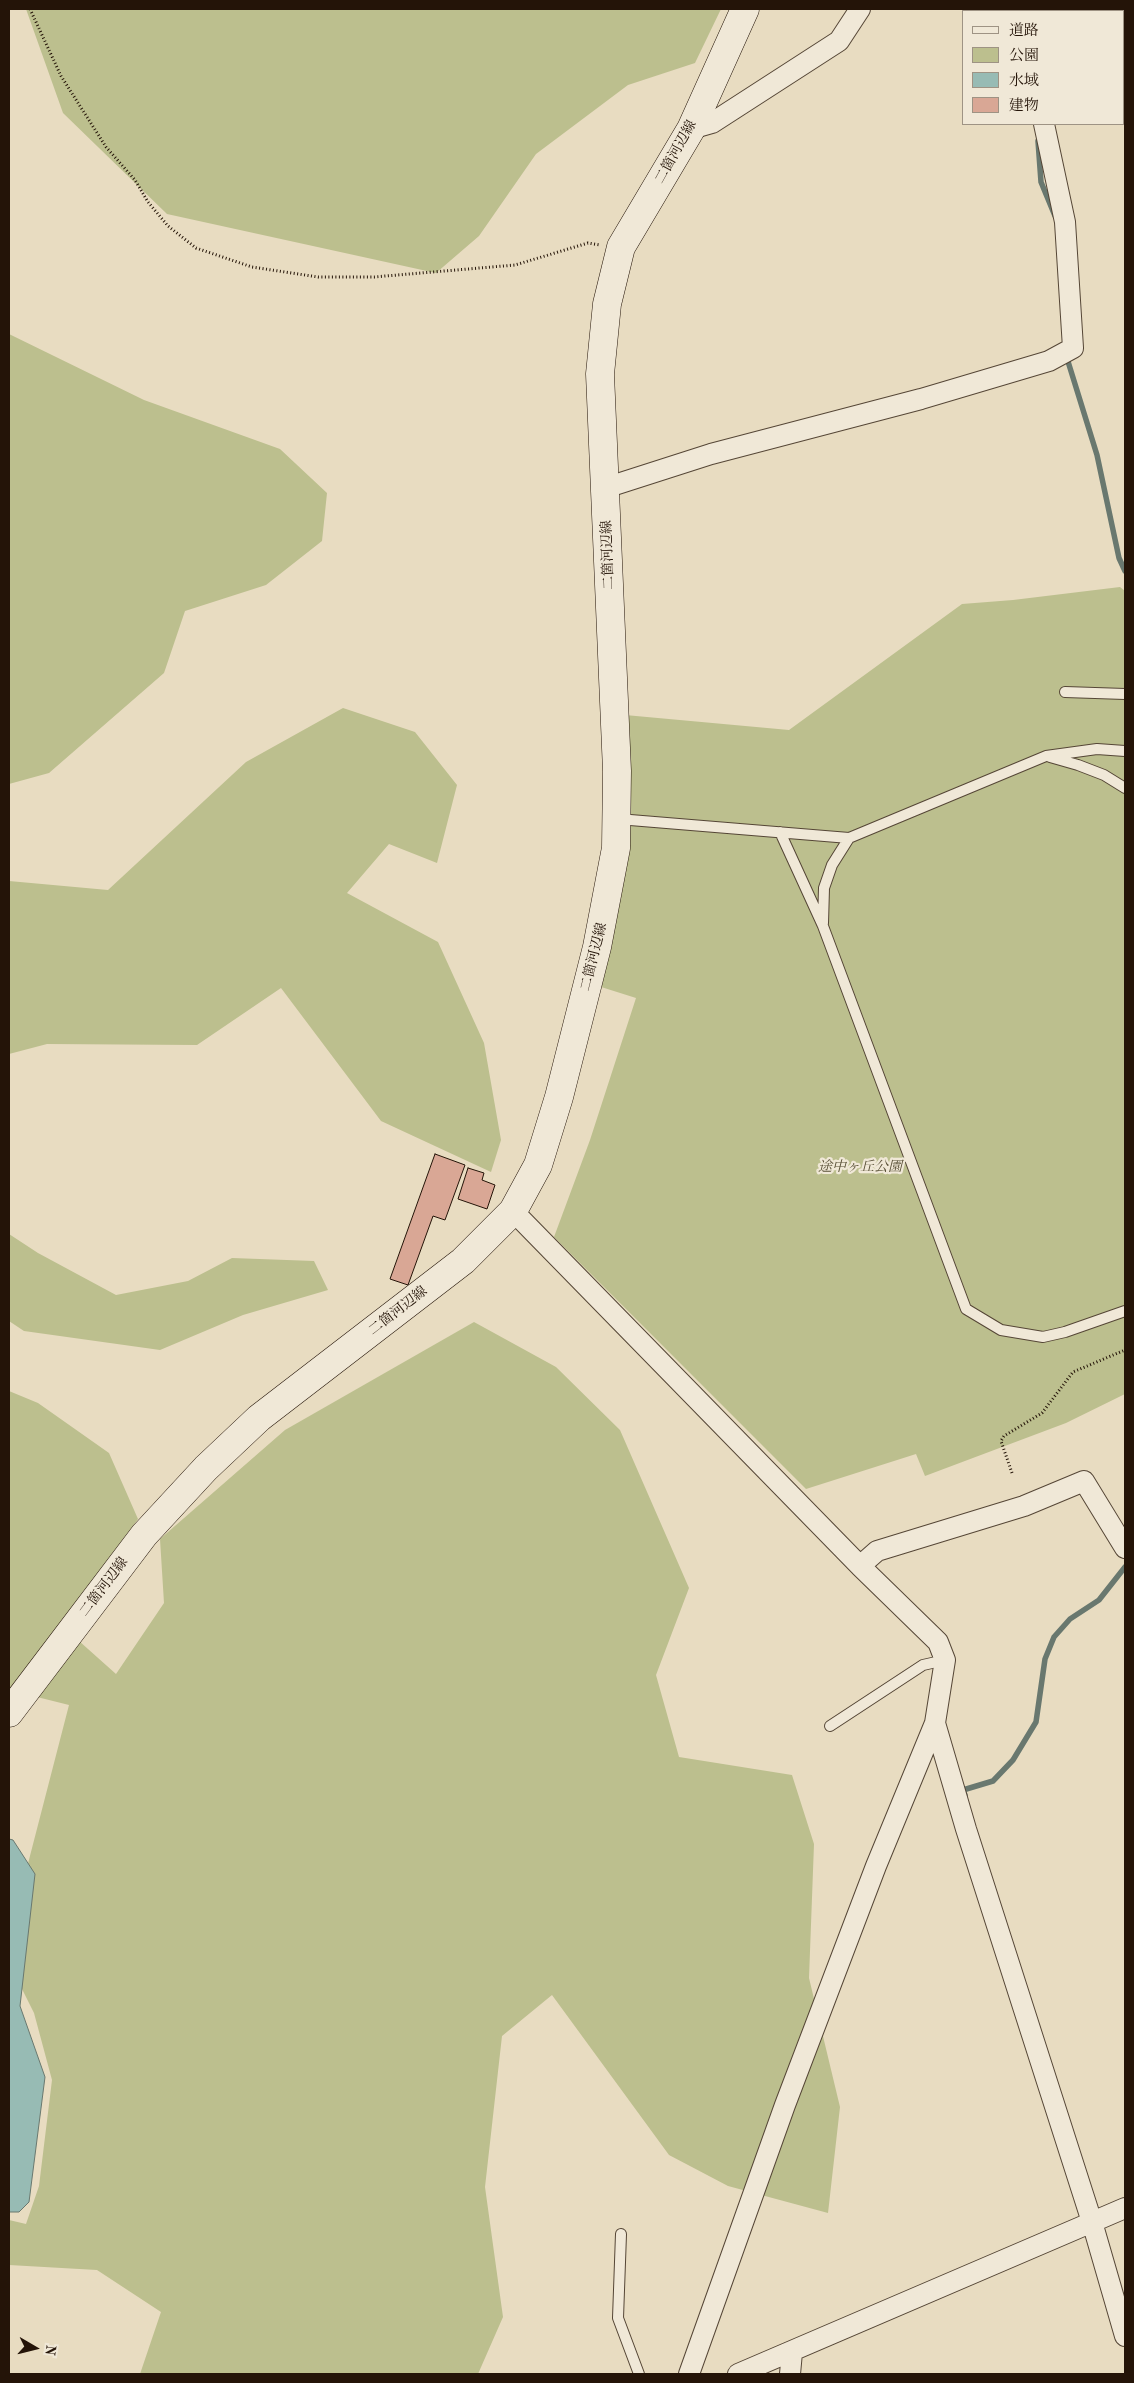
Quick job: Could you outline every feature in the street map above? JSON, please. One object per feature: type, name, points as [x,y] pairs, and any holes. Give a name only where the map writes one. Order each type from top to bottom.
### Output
[{"type":"main road","name":"二箇河辺線","points":[[9,1713],[144,1535],[206,1468],[259,1418],[463,1261],[514,1211],[538,1165],[559,1097],[609,890],[616,848],[618,818],[600,374],[607,304],[621,247],[690,129],[745,9]]},
{"type":"street","points":[[690,129],[712,123],[839,41],[860,9]]},
{"type":"street","points":[[605,488],[711,454],[921,399],[1040,364],[1073,348],[1065,222],[1044,125]]},
{"type":"street","points":[[514,1211],[860,1566],[938,1642],[944,1660],[935,1723],[876,1866],[785,2106],[689,2374]]},
{"type":"street","points":[[860,1566],[877,1551],[1024,1506],[1084,1481],[1125,1548]]},
{"type":"street","points":[[935,1723],[966,1829],[1092,2222],[1125,2336]]},
{"type":"street","points":[[738,2374],[1125,2208]]},
{"type":"street","points":[[790,2374],[792,2352]]},
{"type":"lane","points":[[1065,692],[1125,694]]},
{"type":"lane","points":[[618,818],[849,838],[1046,756],[1097,749],[1125,751]]},
{"type":"lane","points":[[1046,756],[1104,775],[1125,788]]},
{"type":"lane","points":[[780,832],[823,926],[966,1309],[1001,1330],[1042,1337],[1065,1332],[1125,1311]]},
{"type":"lane","points":[[823,926],[824,888],[832,865],[849,838]]},
{"type":"lane","points":[[830,1726],[923,1664],[944,1660]]},
{"type":"lane","points":[[621,2234],[618,2318],[640,2374]]},
{"type":"path","points":[[30,9],[61,76],[106,147],[135,180],[148,202],[168,226],[196,248],[252,267],[318,277],[374,277],[515,264],[588,243],[621,247]]},
{"type":"path","points":[[1012,1473],[1001,1441],[1004,1436],[1042,1413],[1073,1372],[1125,1350]]},
{"type":"green space","points":[[26,9],[721,9],[695,63],[628,85],[536,154],[479,236],[436,273],[167,214],[63,113]]},
{"type":"green space","points":[[9,334],[144,400],[280,449],[327,493],[322,541],[266,585],[185,611],[164,673],[49,773],[9,784]]},
{"type":"green space","name":"途中ヶ丘公園","points":[[1120,587],[1125,591],[1125,1394],[1066,1423],[925,1476],[916,1454],[806,1489],[554,1237],[590,1140],[636,998],[598,986],[623,883],[630,800],[625,715],[789,730],[962,604]]},
{"type":"green space","points":[[343,708],[415,732],[457,785],[437,863],[389,844],[347,893],[438,942],[484,1043],[501,1140],[491,1172],[381,1121],[281,988],[197,1045],[47,1044],[9,1054],[9,881],[108,890],[246,762]]},
{"type":"green space","points":[[9,1234],[38,1253],[116,1295],[188,1281],[232,1258],[314,1261],[328,1290],[243,1315],[160,1350],[24,1331],[9,1321]]},
{"type":"green space","points":[[474,1322],[556,1367],[620,1430],[689,1588],[656,1675],[679,1757],[792,1775],[814,1844],[809,1978],[840,2107],[828,2213],[728,2186],[669,2155],[552,1995],[502,2036],[485,2187],[503,2317],[478,2374],[140,2374],[161,2312],[97,2270],[9,2265],[9,2220],[26,2224],[39,2186],[52,2080],[34,2013],[17,1979],[24,1879],[69,1705],[9,1690],[9,1391],[38,1403],[109,1453],[138,1519],[60,1624],[116,1674],[164,1603],[160,1539],[285,1430]]},
{"type":"water","points":[[9,1839],[13,1840],[35,1874],[20,2006],[45,2077],[29,2202],[19,2212],[9,2212]]},
{"type":"building","points":[[435,1154],[465,1165],[445,1220],[433,1216],[408,1285],[390,1279]]},
{"type":"building","points":[[468,1168],[484,1173],[482,1180],[495,1185],[487,1209],[458,1199]]},
{"type":"waterway","points":[[1038,141],[1041,182],[1055,216]]},
{"type":"waterway","points":[[1066,355],[1097,455],[1119,558],[1125,571]]},
{"type":"waterway","points":[[965,1795],[963,1790],[993,1781],[1013,1760],[1036,1722],[1045,1659],[1054,1637],[1070,1619],[1099,1600],[1125,1567]]}]
